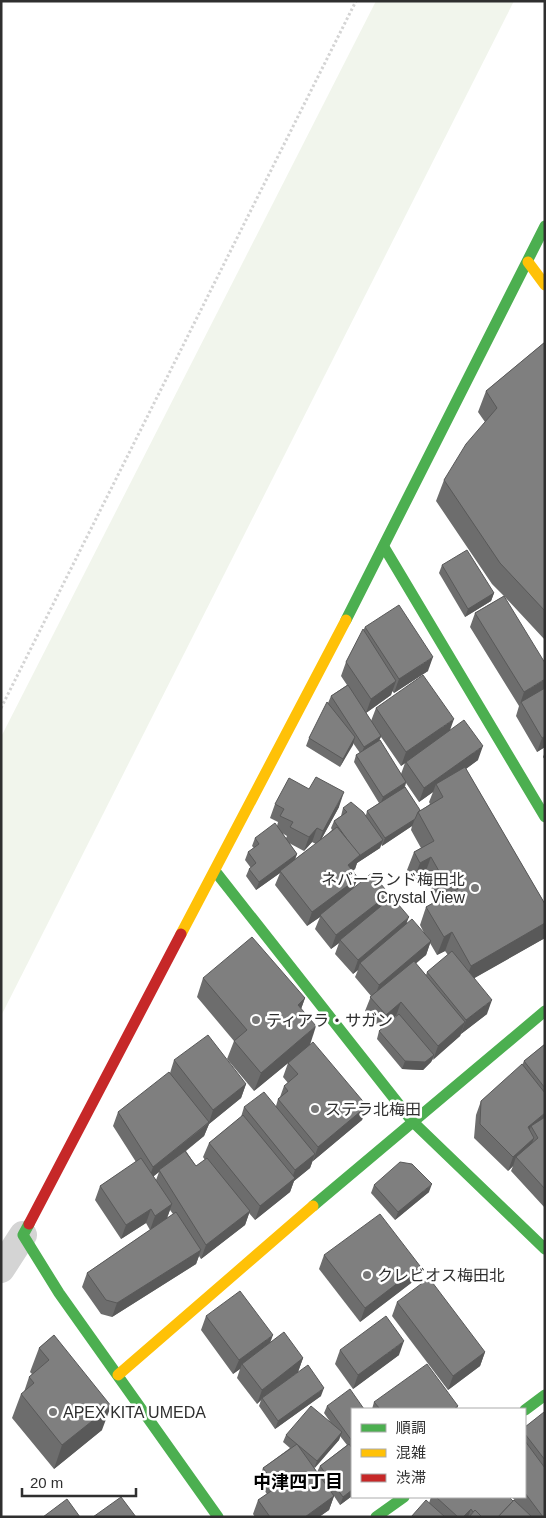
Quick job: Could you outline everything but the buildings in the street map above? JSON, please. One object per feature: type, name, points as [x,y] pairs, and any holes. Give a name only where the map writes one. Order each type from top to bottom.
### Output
[{"type":"street","points":[[1,1269],[23,1235],[215,872],[384,547],[545,226]]},
{"type":"street","points":[[528,262],[545,285]]},
{"type":"street","points":[[384,547],[443,643],[545,817]]},
{"type":"street","points":[[215,872],[412,1121],[545,1250]]},
{"type":"street","points":[[118,1375],[412,1121],[545,1011]]},
{"type":"street","points":[[23,1235],[59,1293],[218,1517]]},
{"type":"street","points":[[526,1409],[545,1396]]},
{"type":"street","points":[[376,1517],[403,1498]]},
{"type":"path","points":[[1,708],[356,1]]},
{"type":"shaded area","points":[[376,1],[514,1],[1,1016],[1,737]]},
{"type":"traffic: fast","points":[[346,620],[545,226]]},
{"type":"traffic: fast","points":[[384,547],[545,817]]},
{"type":"traffic: fast","points":[[215,871],[412,1121],[545,1249]]},
{"type":"traffic: fast","points":[[313,1206],[545,1011]]},
{"type":"traffic: fast","points":[[29,1224],[23,1235],[59,1293],[218,1517]]},
{"type":"traffic: fast","points":[[526,1409],[545,1395]]},
{"type":"traffic: fast","points":[[376,1517],[403,1498]]},
{"type":"traffic: slow","points":[[528,262],[545,285]]},
{"type":"traffic: slow","points":[[181,934],[346,620]]},
{"type":"traffic: slow","points":[[118,1375],[313,1206]]},
{"type":"traffic: jam","points":[[29,1224],[181,934]]},
{"type":"place","name":"ネバーランド梅田北 Crystal View","points":[[475,888]]},
{"type":"place","name":"ティアラ・サガン","points":[[256,1020]]},
{"type":"place","name":"ステラ北梅田","points":[[315,1109]]},
{"type":"place","name":"クレビオス梅田北","points":[[367,1275]]},
{"type":"place","name":"APEX KITA UMEDA","points":[[53,1412]]},
{"type":"district","name":"中津四丁目","points":[[298,1482]]}]
